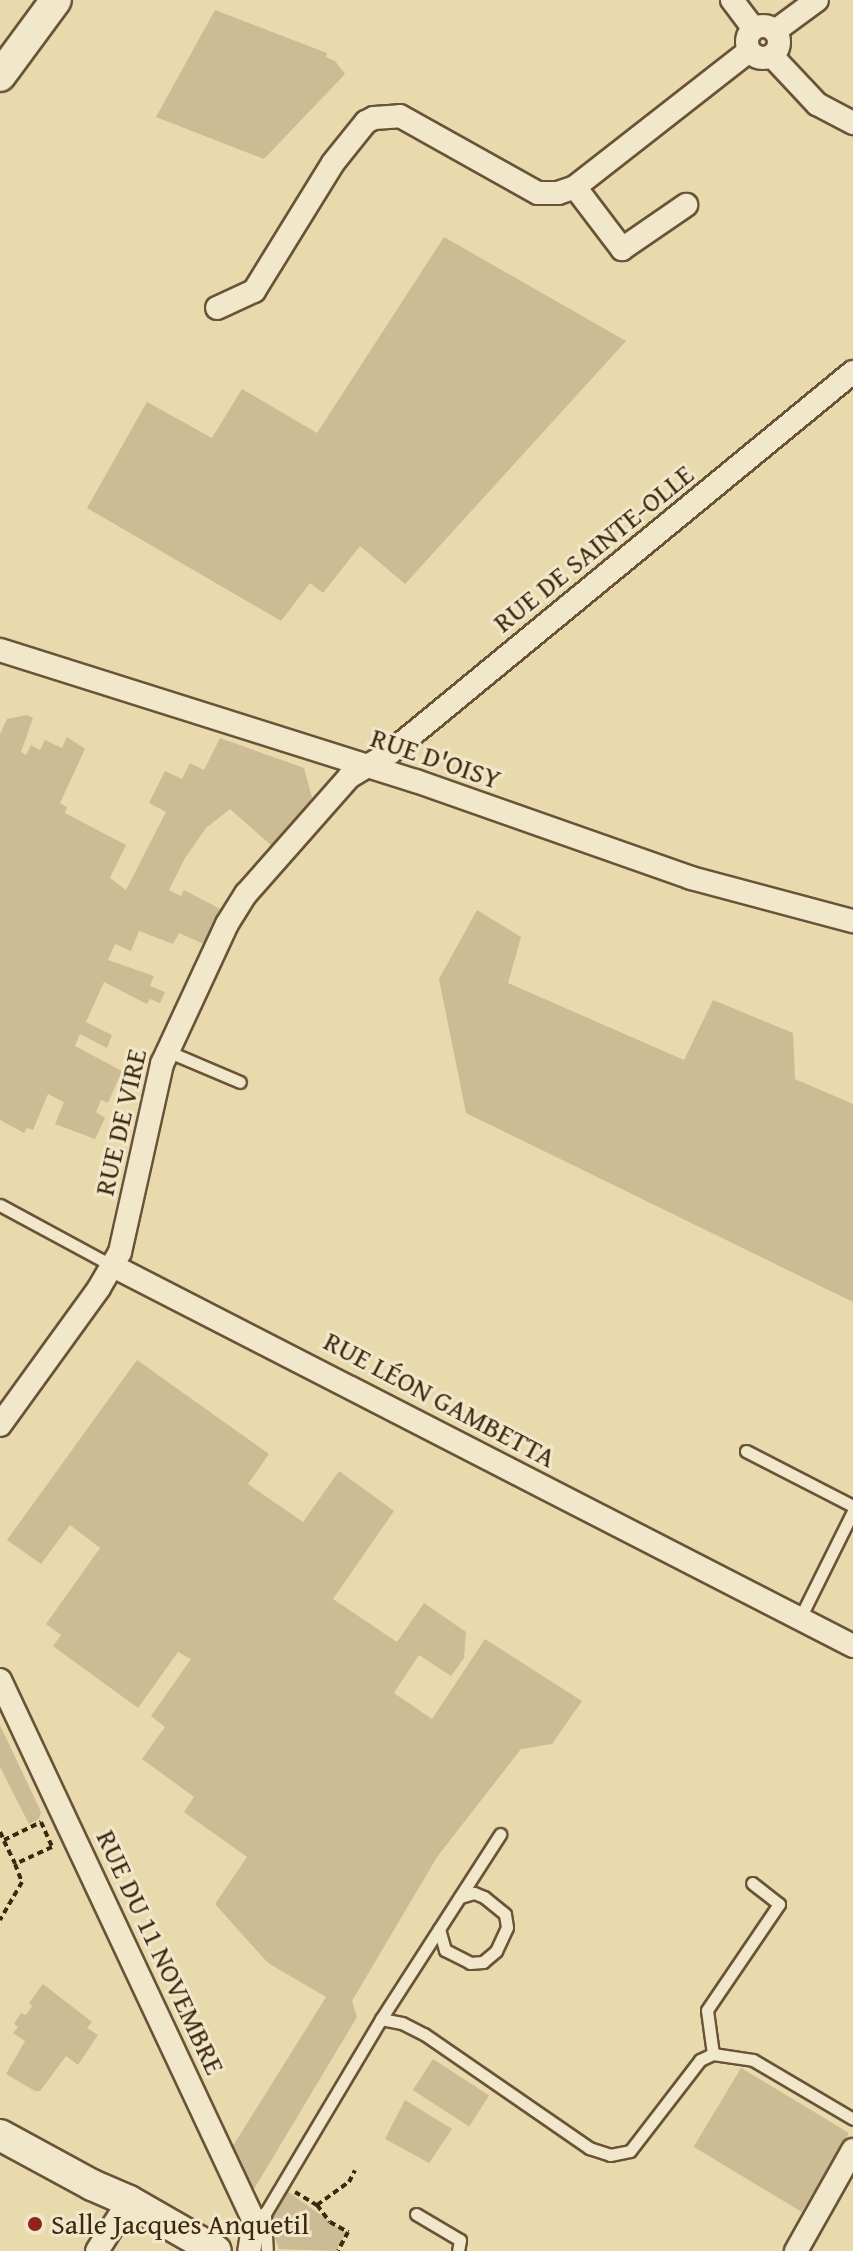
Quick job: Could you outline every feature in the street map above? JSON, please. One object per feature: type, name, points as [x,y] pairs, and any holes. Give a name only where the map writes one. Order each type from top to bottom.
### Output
[{"type":"main road","points":[[0,76],[56,0]]},
{"type":"main road","points":[[0,2120],[97,2175],[129,2201]]},
{"type":"main road","points":[[0,2135],[92,2185],[129,2201],[216,2251]]},
{"type":"street","points":[[732,0],[779,44],[772,56]]},
{"type":"street","points":[[772,56],[760,58],[749,51],[747,36],[764,30],[817,0]]},
{"type":"street","points":[[217,308],[254,291],[333,163],[366,122],[374,118],[400,116],[538,193],[558,193],[575,187],[749,51]]},
{"type":"street","points":[[772,56],[817,104],[853,123]]},
{"type":"street","points":[[575,187],[622,249],[686,205]]},
{"type":"street","name":"RUE DE SAINTE-OLLE","points":[[367,766],[391,752],[853,372]]},
{"type":"street","name":"RUE D'OISY","points":[[0,650],[367,766],[691,878],[853,921]]},
{"type":"street","name":"RUE DE VIRE","points":[[0,1425],[113,1266],[124,1240],[147,1142],[153,1091],[167,1050],[238,905],[349,777],[367,766]]},
{"type":"street","name":"RUE LÉON GAMBETTA","points":[[113,1266],[853,1646]]},
{"type":"street","name":"RUE DU 11 NOVEMBRE","points":[[0,1680],[260,2216]]},
{"type":"street","points":[[796,2251],[853,2150]]},
{"type":"street","points":[[97,2251],[129,2201]]},
{"type":"street","points":[[249,2251],[260,2216]]},
{"type":"lane","points":[[167,1050],[240,1082]]},
{"type":"lane","name":"RUE LÉON GAMBETTA","points":[[0,1205],[113,1266]]},
{"type":"lane","points":[[746,1451],[853,1508],[800,1618]]},
{"type":"lane","points":[[267,2251],[260,2216],[500,1834]]},
{"type":"lane","points":[[713,2054],[707,2010],[779,1904],[752,1883]]},
{"type":"lane","points":[[439,1929],[445,1950],[470,1963],[483,1962],[496,1951],[507,1927],[505,1914],[474,1893],[460,1897]]},
{"type":"lane","points":[[381,2019],[402,2023],[424,2034],[589,2148],[610,2155],[630,2151],[700,2060],[713,2054],[753,2060],[853,2119]]},
{"type":"lane","points":[[416,2214],[460,2240],[458,2251]]},
{"type":"path","points":[[4,1840],[41,1822],[52,1847],[15,1864]]},
{"type":"path","points":[[0,1832],[22,1882],[0,1920]]},
{"type":"path","points":[[317,2205],[349,2182],[355,2170]]},
{"type":"path","points":[[282,2184],[317,2205],[330,2222],[348,2232],[338,2251]]},
{"type":"shaded area","points":[[215,10],[327,53],[326,57],[335,61],[345,74],[264,159],[156,117]]},
{"type":"shaded area","points":[[444,237],[626,341],[405,584],[360,546],[323,593],[310,583],[281,621],[87,508],[147,402],[212,438],[242,389],[317,433]]},
{"type":"shaded area","points":[[27,715],[33,718],[21,752],[26,755],[31,745],[40,750],[45,740],[62,748],[67,737],[85,749],[60,803],[67,807],[65,813],[126,845],[110,878],[126,890],[166,812],[149,803],[165,771],[182,779],[190,763],[204,770],[220,738],[304,768],[313,801],[272,846],[230,809],[206,828],[185,858],[169,890],[181,896],[184,890],[222,910],[206,945],[179,933],[173,944],[139,931],[131,951],[115,944],[108,960],[154,976],[150,986],[165,992],[160,1003],[150,999],[147,1004],[104,982],[86,1022],[112,1035],[107,1048],[80,1034],[75,1046],[122,1071],[108,1103],[101,1100],[96,1112],[105,1118],[95,1139],[55,1124],[64,1102],[48,1094],[33,1130],[27,1128],[24,1133],[0,1120],[0,734],[7,719]]},
{"type":"shaded area","points":[[477,910],[521,937],[508,983],[684,1060],[713,1000],[793,1033],[795,1079],[853,1104],[853,1302],[466,1113],[439,979]]},
{"type":"shaded area","points":[[137,1360],[269,1454],[248,1484],[303,1522],[339,1471],[394,1511],[333,1599],[397,1642],[424,1603],[466,1632],[464,1658],[451,1676],[419,1655],[394,1693],[432,1719],[485,1639],[582,1701],[552,1744],[521,1749],[437,1857],[352,2001],[357,2017],[254,2189],[248,2185],[231,2149],[326,1997],[268,1963],[215,1904],[247,1857],[184,1812],[194,1797],[142,1759],[165,1727],[151,1716],[191,1659],[178,1652],[138,1708],[53,1646],[61,1635],[46,1624],[100,1548],[70,1525],[41,1564],[7,1540]]},
{"type":"shaded area","points":[[0,1725],[41,1812],[39,1819],[29,1824],[0,1767]]},
{"type":"shaded area","points":[[43,1984],[92,2022],[87,2028],[98,2035],[78,2065],[66,2056],[40,2091],[35,2091],[6,2074],[25,2041],[13,2033],[18,2027],[14,2024],[21,2013],[26,2015],[32,2006],[29,2003]]},
{"type":"shaded area","points":[[433,2059],[489,2095],[469,2127],[413,2090]]},
{"type":"shaded area","points":[[741,2068],[849,2133],[802,2212],[694,2147]]},
{"type":"shaded area","points":[[405,2100],[452,2129],[429,2163],[385,2139]]},
{"type":"shaded area","points":[[287,2191],[346,2233],[336,2251],[279,2249],[269,2222]]},
{"type":"place","name":"Salle Jacques Anquetil","points":[[35,2224]]}]
